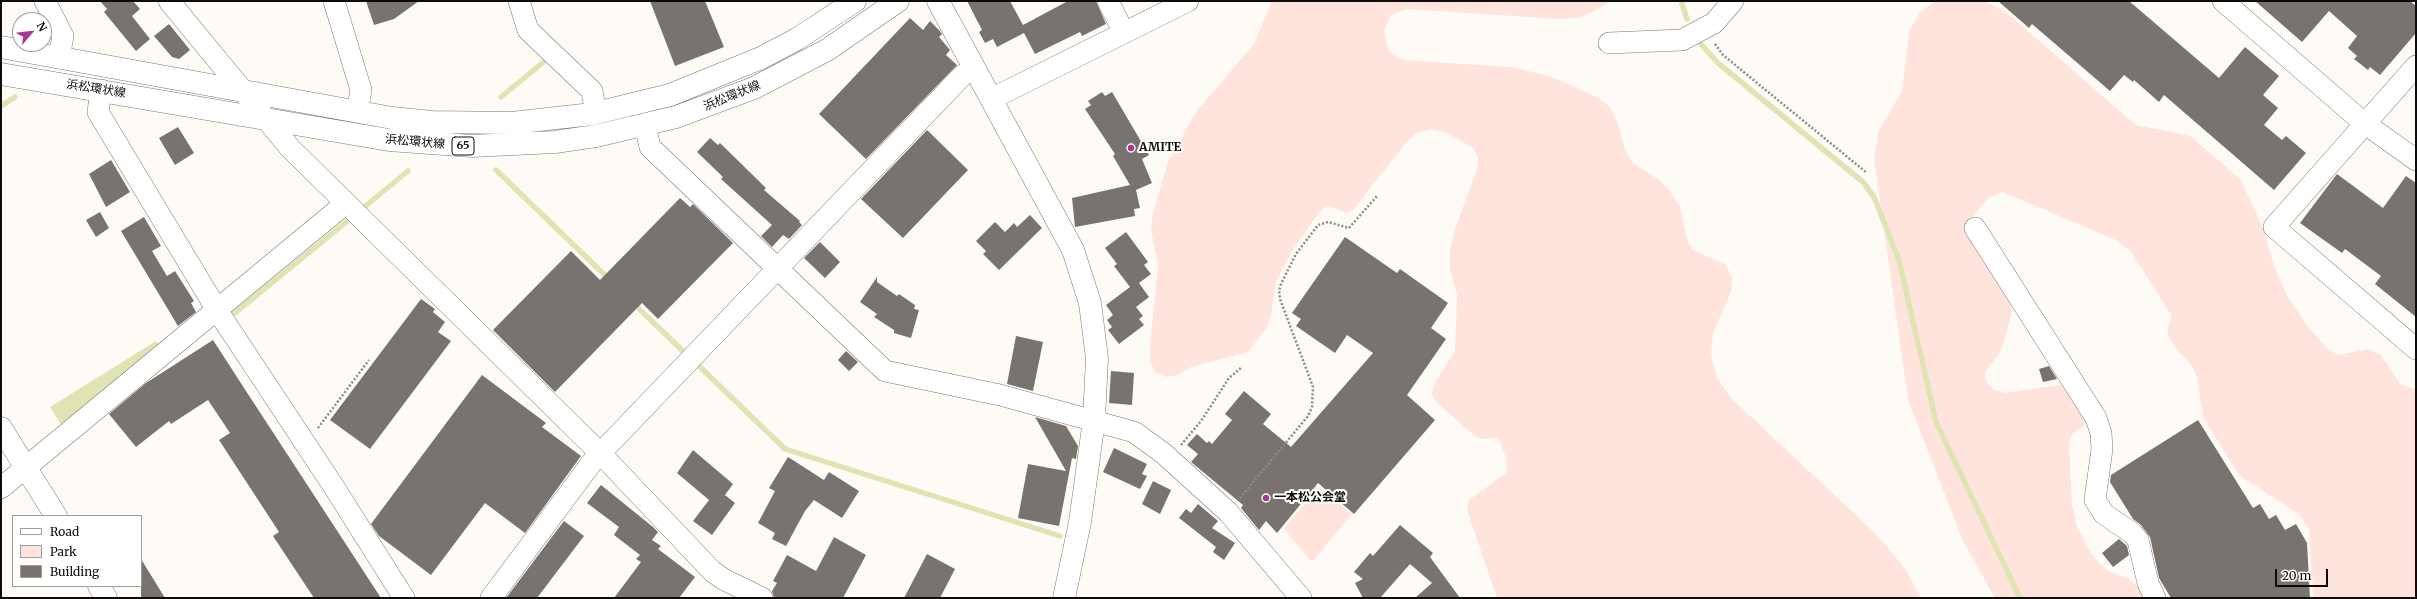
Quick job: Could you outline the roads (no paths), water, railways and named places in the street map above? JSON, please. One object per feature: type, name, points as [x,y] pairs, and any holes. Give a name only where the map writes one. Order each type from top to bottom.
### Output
[{"type":"main road","name":"浜松環状線","points":[[1,47],[357,112],[432,122],[472,124],[544,120],[596,113],[670,95],[724,75],[797,39],[855,1]]},
{"type":"main road","name":"浜松環状線","points":[[1,74],[389,140],[472,146],[555,142],[645,125],[716,104],[791,70],[862,28],[898,1]]},
{"type":"main road","points":[[938,1],[1073,250],[1083,276],[1095,331],[1098,358],[1094,420],[1080,522],[1064,598]]},
{"type":"main road","points":[[1,428],[55,515]]},
{"type":"main road","points":[[100,587],[106,598]]},
{"type":"street","points":[[45,1],[63,36],[59,58]]},
{"type":"street","points":[[169,1],[290,148],[601,454],[712,571],[734,585],[762,598]]},
{"type":"street","points":[[334,1],[361,90],[357,112]]},
{"type":"street","points":[[519,1],[528,30],[592,91],[596,113]]},
{"type":"street","points":[[1108,1],[1124,33]]},
{"type":"street","points":[[991,99],[1188,1]]},
{"type":"street","points":[[1609,43],[1682,40],[1714,23],[1733,1]]},
{"type":"street","points":[[2223,1],[2364,123],[2416,160]]},
{"type":"street","points":[[2416,66],[2364,123],[2274,227],[2416,349]]},
{"type":"street","points":[[491,598],[593,461],[963,75],[974,68]]},
{"type":"street","points":[[101,90],[98,112],[217,310],[306,444],[404,598]]},
{"type":"street","points":[[645,125],[650,147],[885,371],[1000,395],[1134,432],[1149,442],[1169,459],[1228,512],[1301,598]]},
{"type":"street","points":[[1,488],[346,203]]},
{"type":"street","points":[[1975,228],[2096,418],[2101,433],[2102,449],[2095,500],[2104,514],[2138,540],[2148,583],[2155,598]]},
{"type":"waterway","points":[[1681,1],[1687,19]]},
{"type":"waterway","points":[[1699,42],[1718,63],[1863,182],[1874,197],[1899,260],[1936,422],[2020,598]]},
{"type":"waterway","points":[[501,97],[546,60]]},
{"type":"waterway","points":[[1,106],[15,97]]},
{"type":"waterway","points":[[496,170],[610,280]]},
{"type":"waterway","points":[[362,209],[408,171]]},
{"type":"waterway","points":[[231,316],[346,222]]},
{"type":"waterway","points":[[633,303],[686,354]]},
{"type":"waterway","points":[[698,365],[785,449],[1060,536]]},
{"type":"place","name":"AMITE","points":[[1131,148]]},
{"type":"place","name":"一本松公会堂","points":[[1266,498]]}]
